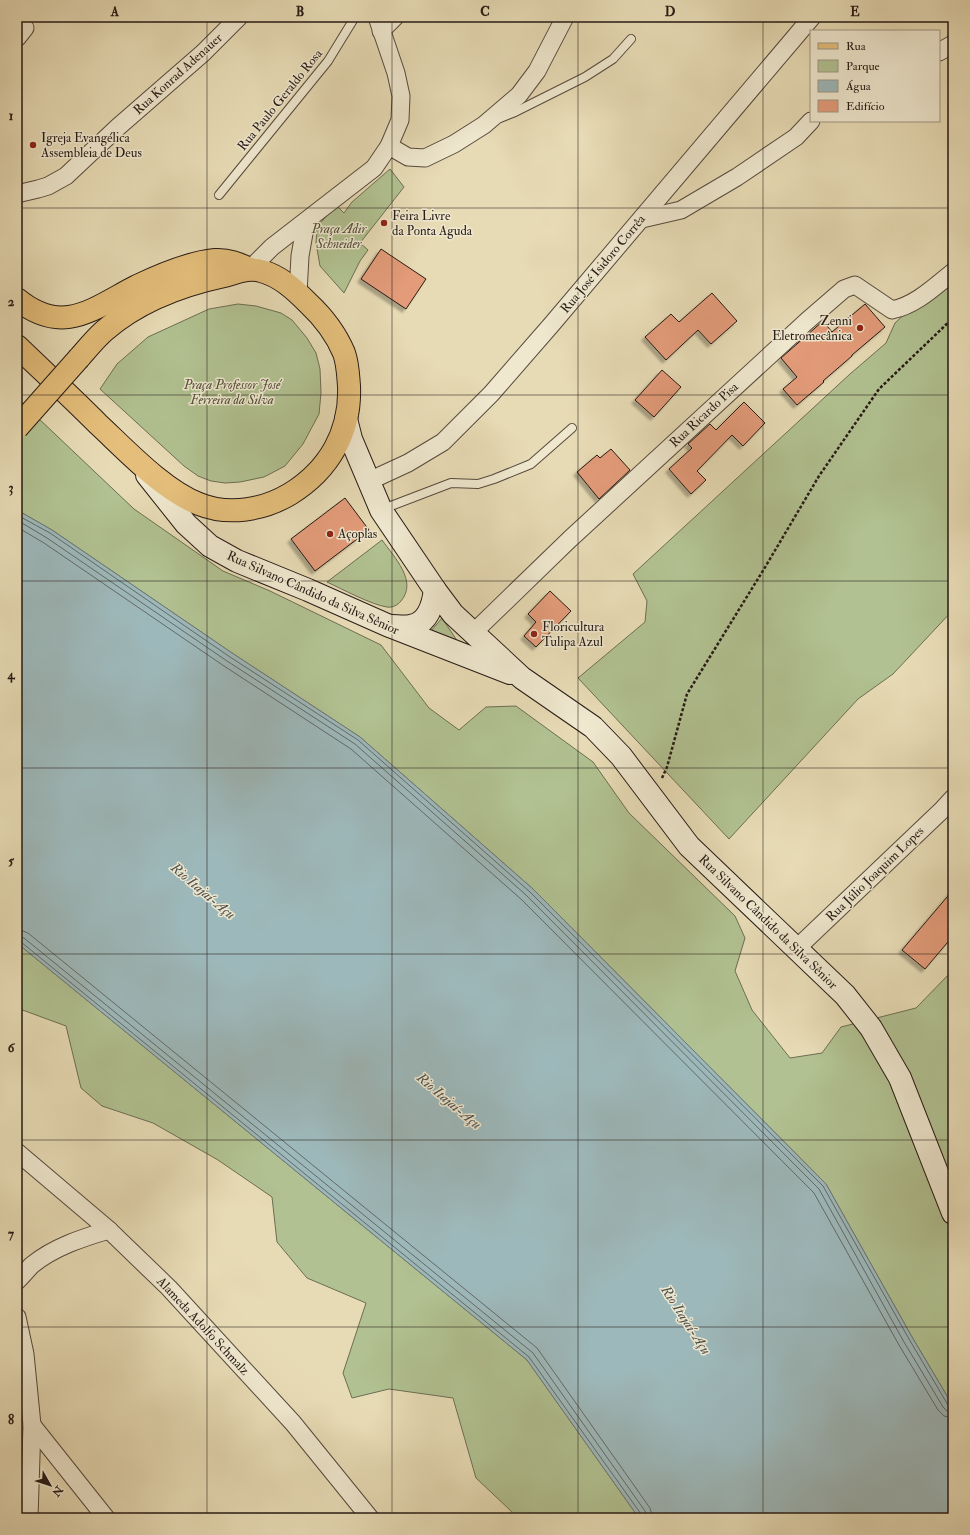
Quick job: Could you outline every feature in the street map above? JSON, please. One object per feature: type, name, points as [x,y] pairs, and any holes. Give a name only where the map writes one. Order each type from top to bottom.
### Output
[{"type":"main road","points":[[17,299],[42,314],[60,318],[77,315],[101,306],[137,286],[187,266],[215,260],[231,261],[250,269],[276,276],[286,282],[321,315],[334,333],[344,354],[348,370],[349,389],[346,419],[338,444],[326,463],[301,487],[278,501],[255,509],[218,509],[198,504],[177,493],[137,461],[17,346]]},
{"type":"main road","points":[[17,428],[103,332],[128,312],[163,295],[205,280],[250,269]]},
{"type":"main road","name":"Rua Silvano Cândido da Silva Sênior","points":[[346,419],[351,439],[381,510],[435,590],[454,614],[522,678],[593,726],[621,756],[689,846],[845,995],[871,1028],[900,1078],[953,1213]]},
{"type":"main road","name":"Rua Silvano Cândido da Silva Sênior","points":[[137,461],[186,524],[210,546],[237,561],[387,625],[522,678]]},
{"type":"main road","points":[[387,625],[411,626],[420,623],[428,614],[433,605],[435,590]]},
{"type":"street","name":"Rua Konrad Adenauer","points":[[17,192],[21,193],[48,186],[66,176],[118,127],[203,53],[239,17]]},
{"type":"street","points":[[250,269],[272,247],[374,168],[389,146],[400,120],[401,96],[396,73],[379,24],[395,17]]},
{"type":"street","points":[[389,146],[408,158],[425,158],[454,144],[484,125],[519,95],[537,71],[565,17]]},
{"type":"street","name":"Rua José Isidoro Corrêa","points":[[369,481],[408,463],[443,442],[501,382],[552,324],[812,17]]},
{"type":"street","points":[[940,51],[953,44]]},
{"type":"street","points":[[642,218],[681,210],[737,177],[796,136],[810,122]]},
{"type":"street","points":[[298,293],[300,256],[306,222]]},
{"type":"street","name":"Rua Ricardo Pisa","points":[[473,633],[570,539],[790,336],[844,289],[855,285],[892,310],[903,308],[915,301],[953,272]]},
{"type":"street","name":"Rua Júlio Joaquim Lopes","points":[[796,949],[941,812],[953,798]]},
{"type":"street","name":"Alameda Adolfo Schmalz","points":[[17,1152],[109,1230],[169,1288],[293,1423],[370,1518]]},
{"type":"street","points":[[17,1281],[32,1265],[73,1241],[109,1230]]},
{"type":"street","points":[[17,1317],[25,1354],[32,1426],[29,1518]]},
{"type":"street","points":[[32,1426],[106,1518]]},
{"type":"lane","name":"Rua Paulo Geraldo Rosa","points":[[219,195],[328,61],[355,17]]},
{"type":"lane","points":[[484,125],[515,112],[585,77],[612,59],[631,39]]},
{"type":"lane","points":[[381,510],[451,483],[478,484],[530,464],[572,428]]},
{"type":"path","points":[[652,799],[667,767],[687,694],[764,569],[818,476],[879,389],[953,318]]},
{"type":"green space","name":"Praça Adir Schneider","points":[[390,169],[404,187],[360,243],[368,250],[360,261],[344,293],[320,266],[316,243],[317,227],[336,205],[344,213],[352,202]]},
{"type":"green space","points":[[953,269],[953,610],[893,674],[858,699],[729,839],[578,678],[645,622],[647,601],[633,574],[850,374],[886,343],[895,323]]},
{"type":"green space","name":"Praça Professor José Ferreira da Silva","points":[[238,304],[256,306],[281,313],[292,320],[307,338],[316,353],[320,369],[321,393],[319,414],[303,444],[285,466],[264,477],[240,482],[225,483],[211,481],[198,476],[184,466],[100,389],[117,364],[148,337],[209,309]]},
{"type":"green space","points":[[17,398],[134,509],[223,571],[270,591],[381,645],[429,708],[459,730],[486,707],[516,706],[593,762],[629,813],[735,916],[745,938],[735,971],[752,1010],[790,1058],[822,1053],[841,1027],[916,1008],[953,970],[953,1406],[912,1337],[826,1184],[533,889],[360,737],[232,653],[52,530],[17,510]]},
{"type":"green space","points":[[382,540],[398,561],[406,577],[406,593],[398,604],[391,607],[381,606],[327,582]]},
{"type":"green space","points":[[442,618],[458,642],[431,631]]},
{"type":"green space","points":[[17,943],[527,1360],[639,1518],[515,1518],[511,1511],[476,1478],[453,1398],[389,1389],[352,1398],[343,1373],[366,1303],[307,1278],[277,1242],[272,1197],[218,1160],[153,1123],[102,1106],[81,1088],[66,1026],[17,1008]]},
{"type":"water","name":"Rio Itajaí-Açu","points":[[17,510],[52,530],[232,653],[360,737],[533,889],[826,1184],[912,1337],[953,1406],[953,1518],[639,1518],[527,1360],[17,943]]},
{"type":"building","points":[[381,249],[426,279],[406,309],[361,279]]},
{"type":"building","points":[[712,293],[737,321],[711,344],[698,330],[666,360],[645,337],[671,314],[679,322]]},
{"type":"building","points":[[865,304],[885,327],[797,405],[783,389],[797,377],[781,358],[823,321],[832,332]]},
{"type":"building","points":[[662,370],[681,387],[654,417],[635,400]]},
{"type":"building","points":[[744,402],[765,423],[743,446],[732,435],[697,471],[706,480],[691,494],[669,469],[692,448],[688,444],[710,424],[716,430]]},
{"type":"building","points":[[611,449],[630,470],[599,499],[577,472],[597,455],[600,458]]},
{"type":"building","name":"Açoplas","points":[[345,498],[369,530],[315,571],[291,539]]},
{"type":"building","points":[[550,591],[571,611],[536,647],[524,636],[536,622],[528,614]]},
{"type":"building","points":[[953,890],[953,936],[925,969],[902,950]]},
{"type":"place","name":"Igreja Evangélica Assembleia de Deus","points":[[33,145]]},
{"type":"place","name":"Feira Livre da Ponta Aguda","points":[[384,223]]},
{"type":"place","name":"Zenni Eletromecânica","points":[[860,328]]},
{"type":"place","name":"Açoplas","points":[[330,534]]},
{"type":"place","name":"Floricultura Tulipa Azul","points":[[534,634]]}]
